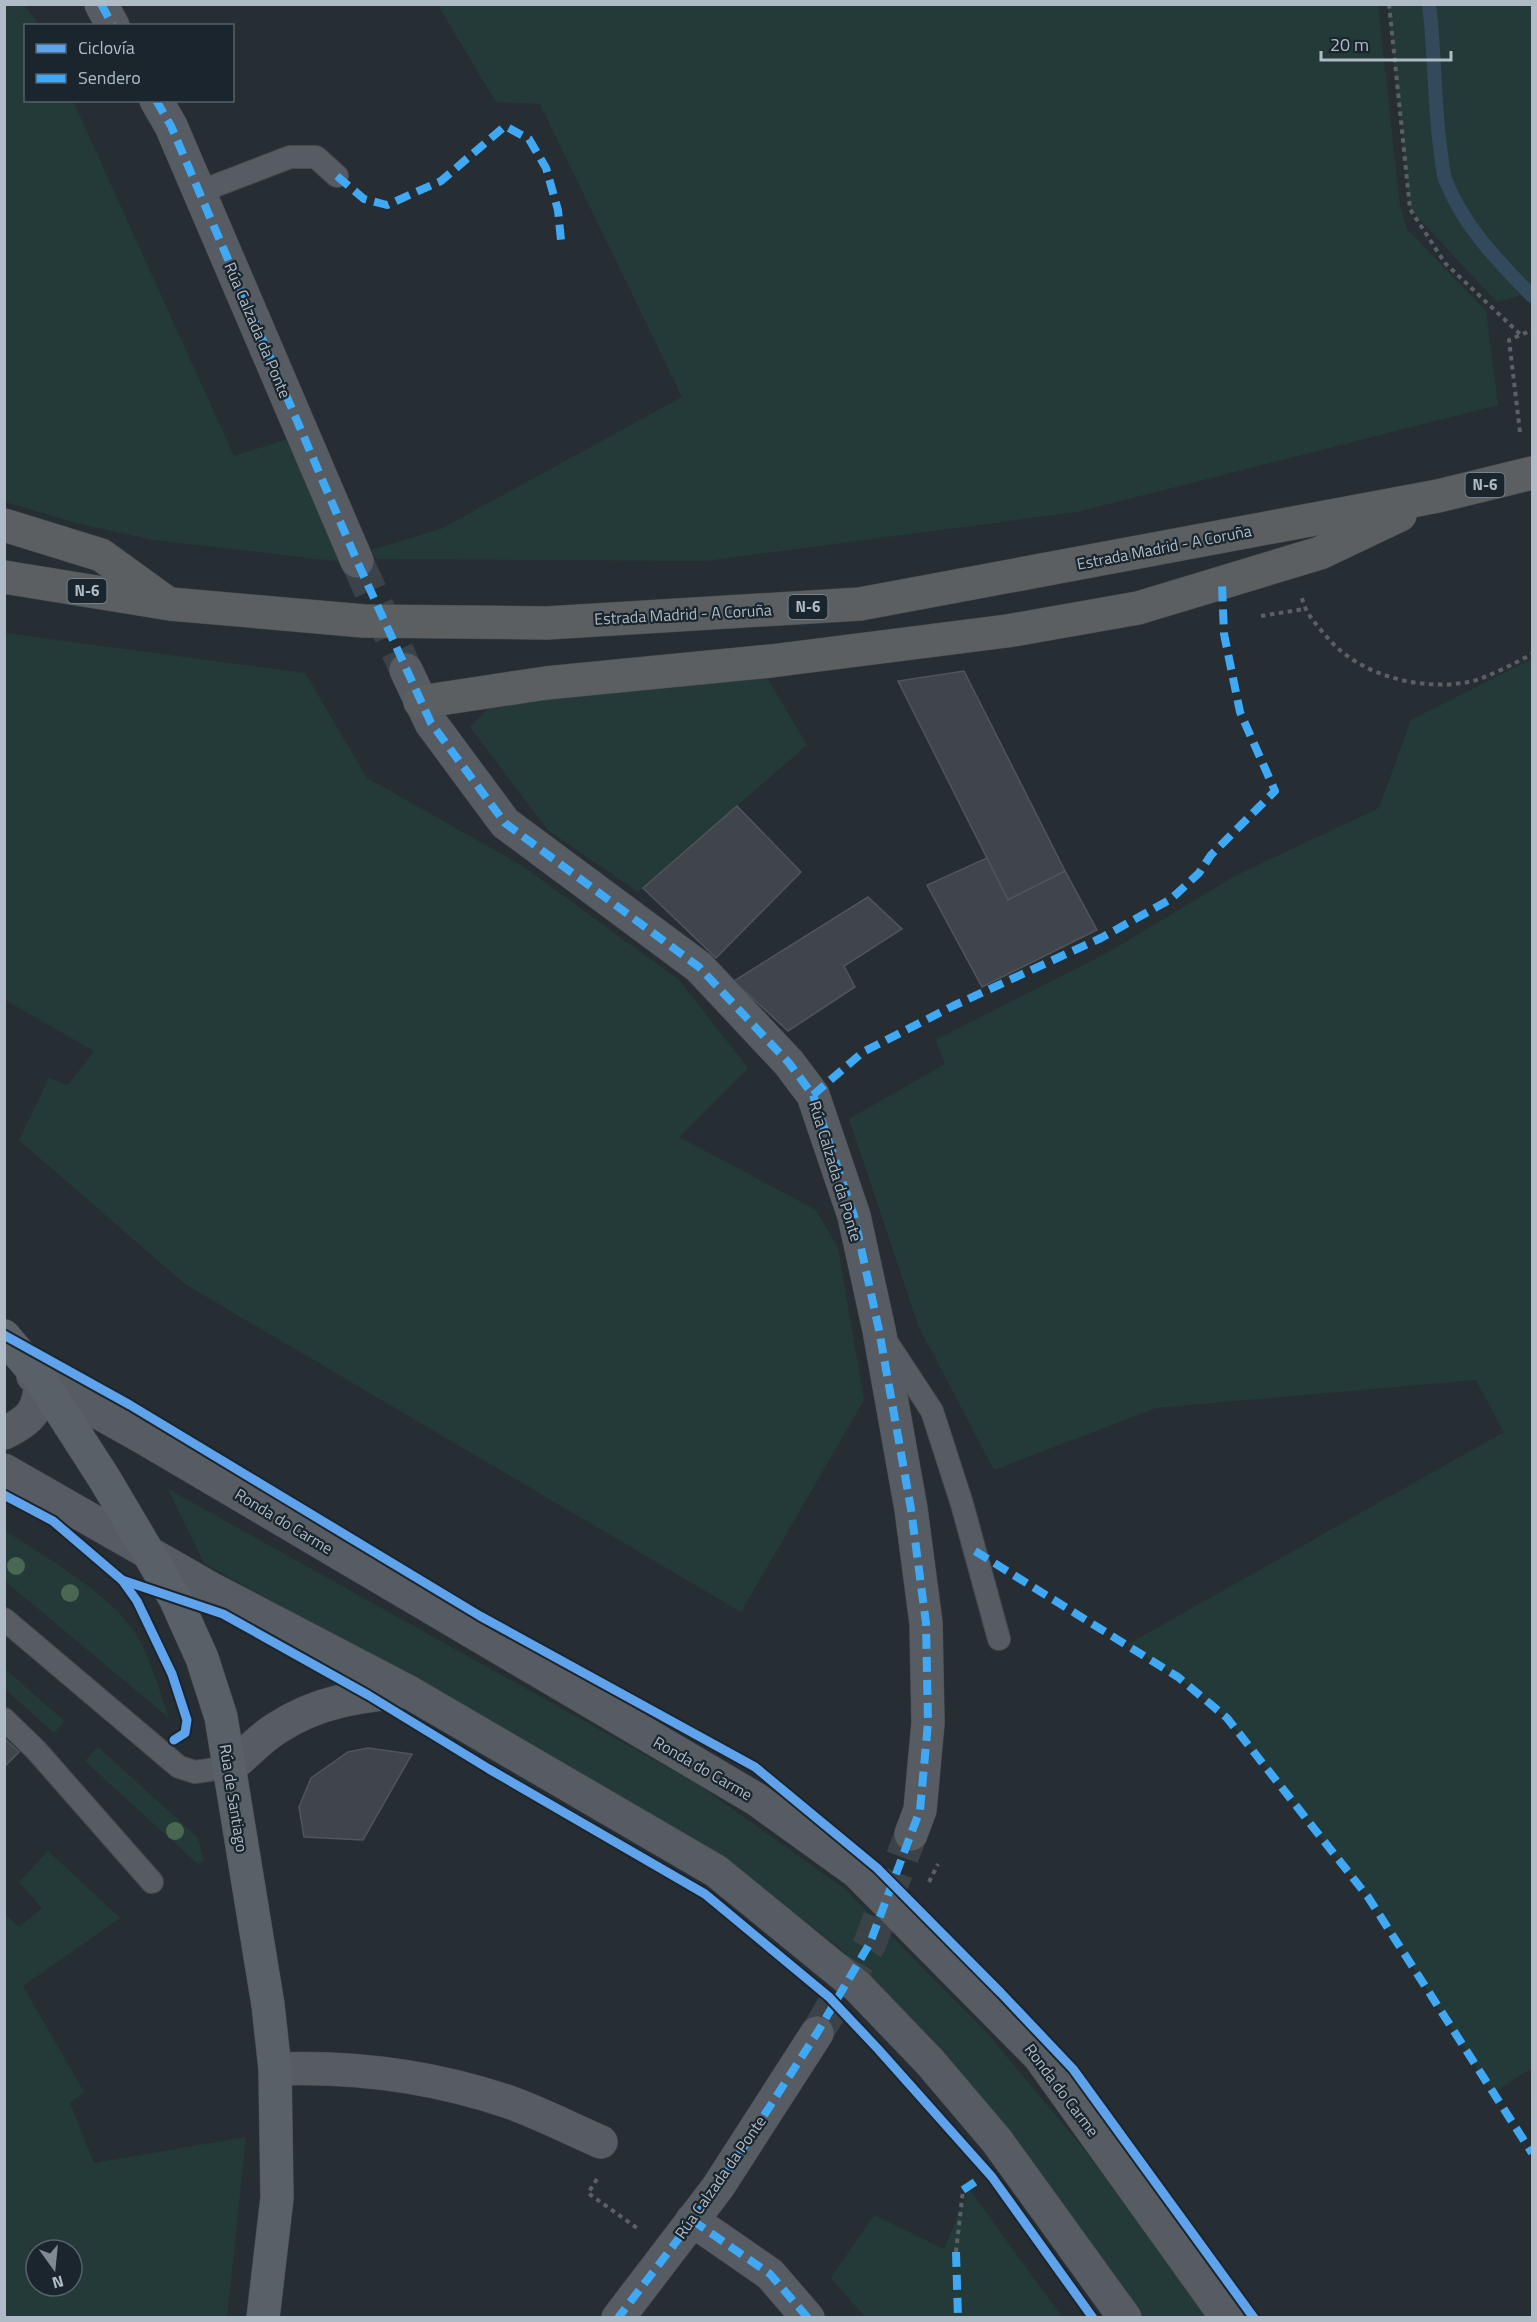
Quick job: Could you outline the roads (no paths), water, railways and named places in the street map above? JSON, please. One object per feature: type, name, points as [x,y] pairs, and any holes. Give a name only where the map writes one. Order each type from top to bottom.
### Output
[{"type":"highway","name":"Estrada Madrid - A Coruña","points":[[4,577],[170,604],[364,621],[547,622],[860,604],[1438,496],[1533,473]]},
{"type":"highway","points":[[420,702],[546,683],[771,661],[1007,631],[1138,608],[1320,554],[1438,496]]},
{"type":"highway","points":[[4,525],[101,555],[170,604]]},
{"type":"street","points":[[100,4],[112,24]]},
{"type":"street","name":"Rúa Calzada da Ponte","points":[[157,102],[171,126],[200,192],[357,561]]},
{"type":"street","name":"Rúa Calzada da Ponte","points":[[406,670],[431,723],[505,823],[699,967],[789,1063],[813,1095],[854,1216],[879,1329],[911,1509],[926,1623],[928,1723],[920,1810],[911,1834]]},
{"type":"street","name":"Rúa de Santiago","points":[[4,1336],[41,1380],[175,1598],[202,1658],[221,1717],[268,2005],[275,2069],[277,2198],[263,2318]]},
{"type":"street","name":"Ronda do Carme","points":[[4,1360],[144,1438],[756,1799],[857,1872],[1039,2056],[1227,2318]]},
{"type":"street","points":[[4,1433],[20,1426],[33,1414],[40,1400],[41,1380]]},
{"type":"street","points":[[4,1470],[210,1588],[407,1691],[716,1871],[857,1986],[930,2062],[997,2141],[1125,2318]]},
{"type":"street","points":[[230,1767],[276,1728],[316,1708],[347,1698],[407,1691]]},
{"type":"street","name":"Rúa Calzada da Ponte","points":[[618,2318],[717,2187],[817,2033]]},
{"type":"street","points":[[275,2069],[316,2067],[385,2072],[445,2084],[510,2103],[602,2157]]},
{"type":"street","points":[[692,2220],[770,2274],[807,2318]]},
{"type":"lane","points":[[200,192],[290,157],[316,157],[337,176]]},
{"type":"lane","points":[[879,1329],[932,1411],[962,1504],[999,1639]]},
{"type":"lane","points":[[4,1619],[179,1767],[195,1772],[230,1767]]},
{"type":"lane","points":[[4,1719],[36,1750],[152,1882]]},
{"type":"waterway","points":[[1429,4],[1438,129],[1445,179],[1461,212],[1482,242],[1532,296]]},
{"type":"tunnel","points":[[357,561],[406,670]]},
{"type":"tunnel","points":[[817,2033],[870,1943],[911,1834]]}]
